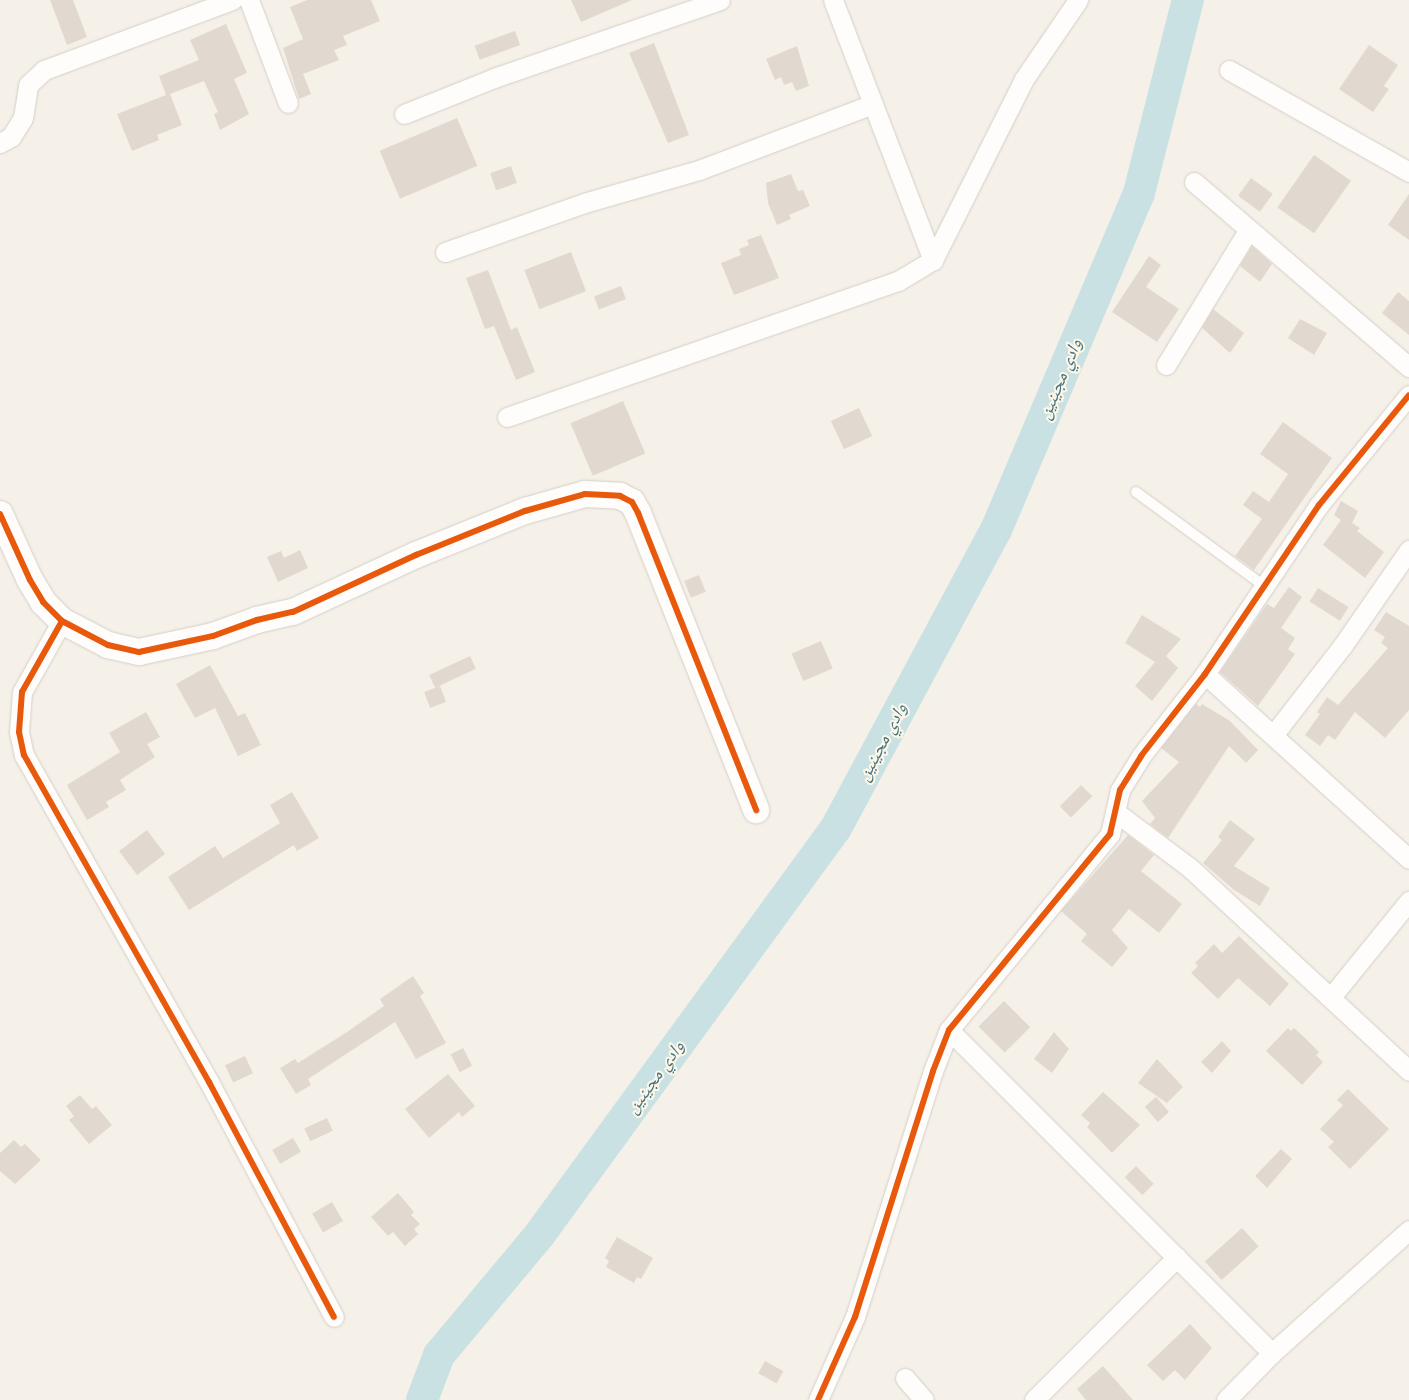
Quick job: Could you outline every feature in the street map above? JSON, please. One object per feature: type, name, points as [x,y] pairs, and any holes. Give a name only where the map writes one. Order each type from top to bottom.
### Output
[{"type":"street","points":[[0,143],[11,137],[23,118],[28,85],[44,70],[232,0]]},
{"type":"street","points":[[249,0],[288,103]]},
{"type":"street","points":[[404,114],[494,78],[720,0]]},
{"type":"street","points":[[833,0],[933,260]]},
{"type":"street","points":[[507,417],[898,281],[933,260],[1024,79],[1078,0]]},
{"type":"street","points":[[1229,70],[1409,172]]},
{"type":"street","points":[[444,252],[584,203],[699,170],[873,104]]},
{"type":"street","points":[[1194,182],[1409,367]]},
{"type":"street","points":[[1166,365],[1249,229]]},
{"type":"street","points":[[818,1400],[855,1317],[933,1071],[949,1030],[1110,834],[1117,813],[1120,790],[1141,756],[1205,674],[1319,505],[1409,395]]},
{"type":"street","points":[[0,514],[30,580],[43,602],[62,621],[81,634],[124,650],[139,652],[174,646],[293,612],[416,555],[525,511],[585,494],[620,496],[632,502],[638,513],[756,810]]},
{"type":"street","points":[[1274,734],[1343,645],[1409,550]]},
{"type":"street","points":[[62,621],[22,692],[19,732],[24,755],[209,1082],[334,1317]]},
{"type":"street","points":[[1205,674],[1274,734],[1409,859]]},
{"type":"street","points":[[1117,813],[1189,867],[1409,1071]]},
{"type":"street","points":[[1331,997],[1409,901]]},
{"type":"street","points":[[949,1030],[1272,1353]]},
{"type":"street","points":[[1226,1400],[1272,1353],[1409,1230]]},
{"type":"street","points":[[1034,1400],[1176,1257]]},
{"type":"street","points":[[904,1378],[924,1400]]},
{"type":"lane","points":[[1136,492],[1264,586]]},
{"type":"building","points":[[50,0],[73,0],[87,37],[67,45]]},
{"type":"building","points":[[307,0],[371,0],[380,21],[343,36],[347,45],[334,50],[339,60],[303,74],[311,94],[299,99],[283,48],[303,39],[290,7]]},
{"type":"building","points":[[571,0],[632,0],[581,22]]},
{"type":"building","points":[[226,24],[247,73],[234,79],[249,114],[220,130],[214,114],[218,112],[204,81],[170,94],[182,125],[157,135],[159,140],[132,151],[117,114],[166,95],[159,76],[199,60],[190,40]]},
{"type":"building","points":[[515,31],[520,45],[480,60],[475,46]]},
{"type":"building","points":[[654,43],[689,135],[668,143],[629,53]]},
{"type":"building","points":[[1369,45],[1398,65],[1384,86],[1389,89],[1373,112],[1339,89]]},
{"type":"building","points":[[797,46],[809,86],[796,91],[792,82],[784,85],[781,77],[775,80],[766,59]]},
{"type":"building","points":[[457,118],[477,166],[400,199],[380,151]]},
{"type":"building","points":[[1314,155],[1351,181],[1314,233],[1277,207]]},
{"type":"building","points":[[511,166],[517,183],[496,190],[490,173]]},
{"type":"building","points":[[791,174],[798,191],[803,190],[810,206],[789,215],[791,219],[777,225],[768,203],[766,183]]},
{"type":"building","points":[[1251,178],[1273,194],[1260,212],[1238,196]]},
{"type":"building","points":[[1409,194],[1409,240],[1388,225]]},
{"type":"building","points":[[761,235],[779,278],[734,295],[721,263],[741,255],[739,249],[749,245],[747,240]]},
{"type":"building","points":[[1252,246],[1272,264],[1260,282],[1240,266]]},
{"type":"building","points":[[571,252],[586,291],[539,309],[524,270]]},
{"type":"building","points":[[1149,256],[1161,265],[1146,287],[1179,309],[1157,342],[1112,312]]},
{"type":"building","points":[[488,270],[511,330],[517,327],[535,372],[516,380],[494,326],[485,329],[466,278]]},
{"type":"building","points":[[621,286],[626,299],[599,309],[594,296]]},
{"type":"building","points":[[1398,292],[1409,301],[1409,335],[1382,313]]},
{"type":"building","points":[[1213,309],[1244,333],[1230,353],[1202,328]]},
{"type":"building","points":[[1300,319],[1327,333],[1314,355],[1288,338]]},
{"type":"building","points":[[623,401],[645,453],[593,476],[571,423]]},
{"type":"building","points":[[859,408],[872,436],[844,449],[831,421]]},
{"type":"building","points":[[1283,422],[1332,458],[1254,570],[1235,556],[1262,519],[1243,505],[1253,491],[1269,502],[1288,474],[1260,454]]},
{"type":"building","points":[[1341,501],[1358,511],[1352,523],[1360,528],[1357,531],[1384,552],[1365,578],[1323,545],[1341,520],[1334,515]]},
{"type":"building","points":[[300,550],[308,568],[278,582],[267,557],[281,551],[284,558]]},
{"type":"building","points":[[699,575],[706,592],[691,598],[684,581]]},
{"type":"building","points":[[1289,587],[1302,597],[1281,628],[1295,638],[1288,649],[1295,654],[1258,706],[1220,672],[1267,604],[1274,608]]},
{"type":"building","points":[[1318,588],[1349,607],[1340,621],[1310,602]]},
{"type":"building","points":[[1386,612],[1409,626],[1409,710],[1385,738],[1355,712],[1335,740],[1328,735],[1320,746],[1305,735],[1320,714],[1317,712],[1327,697],[1338,705],[1388,648],[1381,643],[1385,637],[1374,630]]},
{"type":"building","points":[[1142,615],[1181,639],[1166,656],[1178,668],[1152,701],[1135,686],[1155,662],[1125,643]]},
{"type":"building","points":[[821,641],[833,669],[803,681],[792,654]]},
{"type":"building","points":[[470,656],[476,669],[435,688],[429,675]]},
{"type":"building","points":[[210,665],[238,716],[245,713],[261,745],[238,756],[215,708],[195,718],[176,684]]},
{"type":"building","points":[[440,686],[446,702],[430,708],[424,692]]},
{"type":"building","points":[[1196,704],[1200,707],[1202,704],[1230,721],[1258,750],[1246,763],[1229,746],[1168,838],[1150,824],[1155,818],[1142,801],[1179,762],[1161,748]]},
{"type":"building","points":[[146,712],[160,737],[147,744],[155,757],[120,780],[126,790],[106,802],[109,807],[87,820],[67,785],[120,752],[109,733]]},
{"type":"building","points":[[1081,785],[1092,796],[1071,818],[1060,806]]},
{"type":"building","points":[[292,792],[319,838],[297,851],[294,845],[189,910],[168,877],[215,846],[223,858],[280,823],[270,805]]},
{"type":"building","points":[[1230,820],[1255,839],[1234,866],[1270,888],[1260,906],[1234,890],[1203,863],[1222,840],[1218,837]]},
{"type":"building","points":[[147,830],[165,854],[137,875],[119,851]]},
{"type":"building","points":[[1128,835],[1154,855],[1141,871],[1182,904],[1159,933],[1129,909],[1112,930],[1128,948],[1112,967],[1081,941],[1087,934],[1061,911]]},
{"type":"building","points":[[1239,936],[1289,984],[1270,1006],[1238,978],[1218,999],[1191,973],[1198,966],[1195,963],[1214,944],[1222,953]]},
{"type":"building","points":[[413,976],[424,993],[420,996],[446,1043],[416,1059],[395,1022],[308,1079],[311,1085],[296,1094],[280,1068],[295,1059],[298,1063],[347,1032],[384,1006],[380,999]]},
{"type":"building","points":[[1004,1001],[1030,1027],[1005,1053],[979,1026]]},
{"type":"building","points":[[1288,1028],[1291,1031],[1294,1028],[1306,1039],[1319,1052],[1316,1055],[1323,1062],[1302,1085],[1266,1051]]},
{"type":"building","points":[[1054,1032],[1069,1049],[1052,1073],[1034,1059]]},
{"type":"building","points":[[1222,1041],[1231,1051],[1212,1073],[1201,1062]]},
{"type":"building","points":[[463,1048],[472,1066],[460,1072],[451,1054]]},
{"type":"building","points":[[245,1056],[253,1073],[233,1083],[225,1065]]},
{"type":"building","points":[[1157,1059],[1183,1087],[1167,1103],[1138,1083]]},
{"type":"building","points":[[448,1074],[475,1106],[462,1117],[459,1112],[429,1138],[405,1109]]},
{"type":"building","points":[[1348,1089],[1389,1129],[1350,1169],[1328,1147],[1334,1142],[1320,1129],[1343,1105],[1337,1100]]},
{"type":"building","points":[[1103,1092],[1140,1125],[1112,1153],[1087,1127],[1090,1123],[1081,1115]]},
{"type":"building","points":[[80,1095],[92,1109],[96,1106],[112,1125],[89,1144],[69,1120],[74,1116],[66,1106]]},
{"type":"building","points":[[1156,1097],[1169,1112],[1158,1122],[1145,1107]]},
{"type":"building","points":[[327,1118],[333,1131],[310,1141],[304,1129]]},
{"type":"building","points":[[293,1138],[301,1152],[280,1164],[272,1150]]},
{"type":"building","points":[[14,1140],[21,1147],[25,1144],[41,1160],[15,1184],[0,1171],[0,1153]]},
{"type":"building","points":[[1281,1149],[1292,1159],[1267,1188],[1255,1176]]},
{"type":"building","points":[[1136,1166],[1154,1184],[1142,1195],[1125,1177]]},
{"type":"building","points":[[398,1193],[414,1212],[411,1215],[420,1224],[414,1229],[418,1234],[405,1246],[393,1232],[388,1236],[371,1217]]},
{"type":"building","points":[[332,1202],[343,1221],[323,1233],[312,1214]]},
{"type":"building","points":[[1242,1228],[1259,1247],[1222,1280],[1205,1261]]},
{"type":"building","points":[[617,1237],[653,1258],[641,1279],[637,1277],[634,1283],[606,1267],[609,1261],[605,1258]]},
{"type":"building","points":[[1190,1324],[1212,1348],[1185,1380],[1175,1370],[1163,1381],[1147,1365]]},
{"type":"building","points":[[765,1361],[783,1371],[777,1383],[758,1373]]},
{"type":"building","points":[[1103,1366],[1133,1400],[1086,1400],[1077,1389]]},
{"type":"waterway","name":"وادي مجينين","points":[[422,1400],[439,1355],[540,1234],[836,828],[996,530],[1139,193],[1188,0]]},
{"type":"cycle path","points":[[818,1400],[855,1317],[933,1071],[949,1030],[1110,834],[1120,790],[1141,756],[1205,674],[1319,505],[1409,395]]},
{"type":"cycle path","points":[[0,514],[30,580],[43,602],[62,621],[108,645],[139,652],[213,636],[257,620],[293,612],[416,555],[525,511],[585,494],[620,496],[632,502],[638,513],[756,810]]},
{"type":"cycle path","points":[[62,621],[22,692],[19,732],[24,755],[209,1082],[334,1317]]}]
